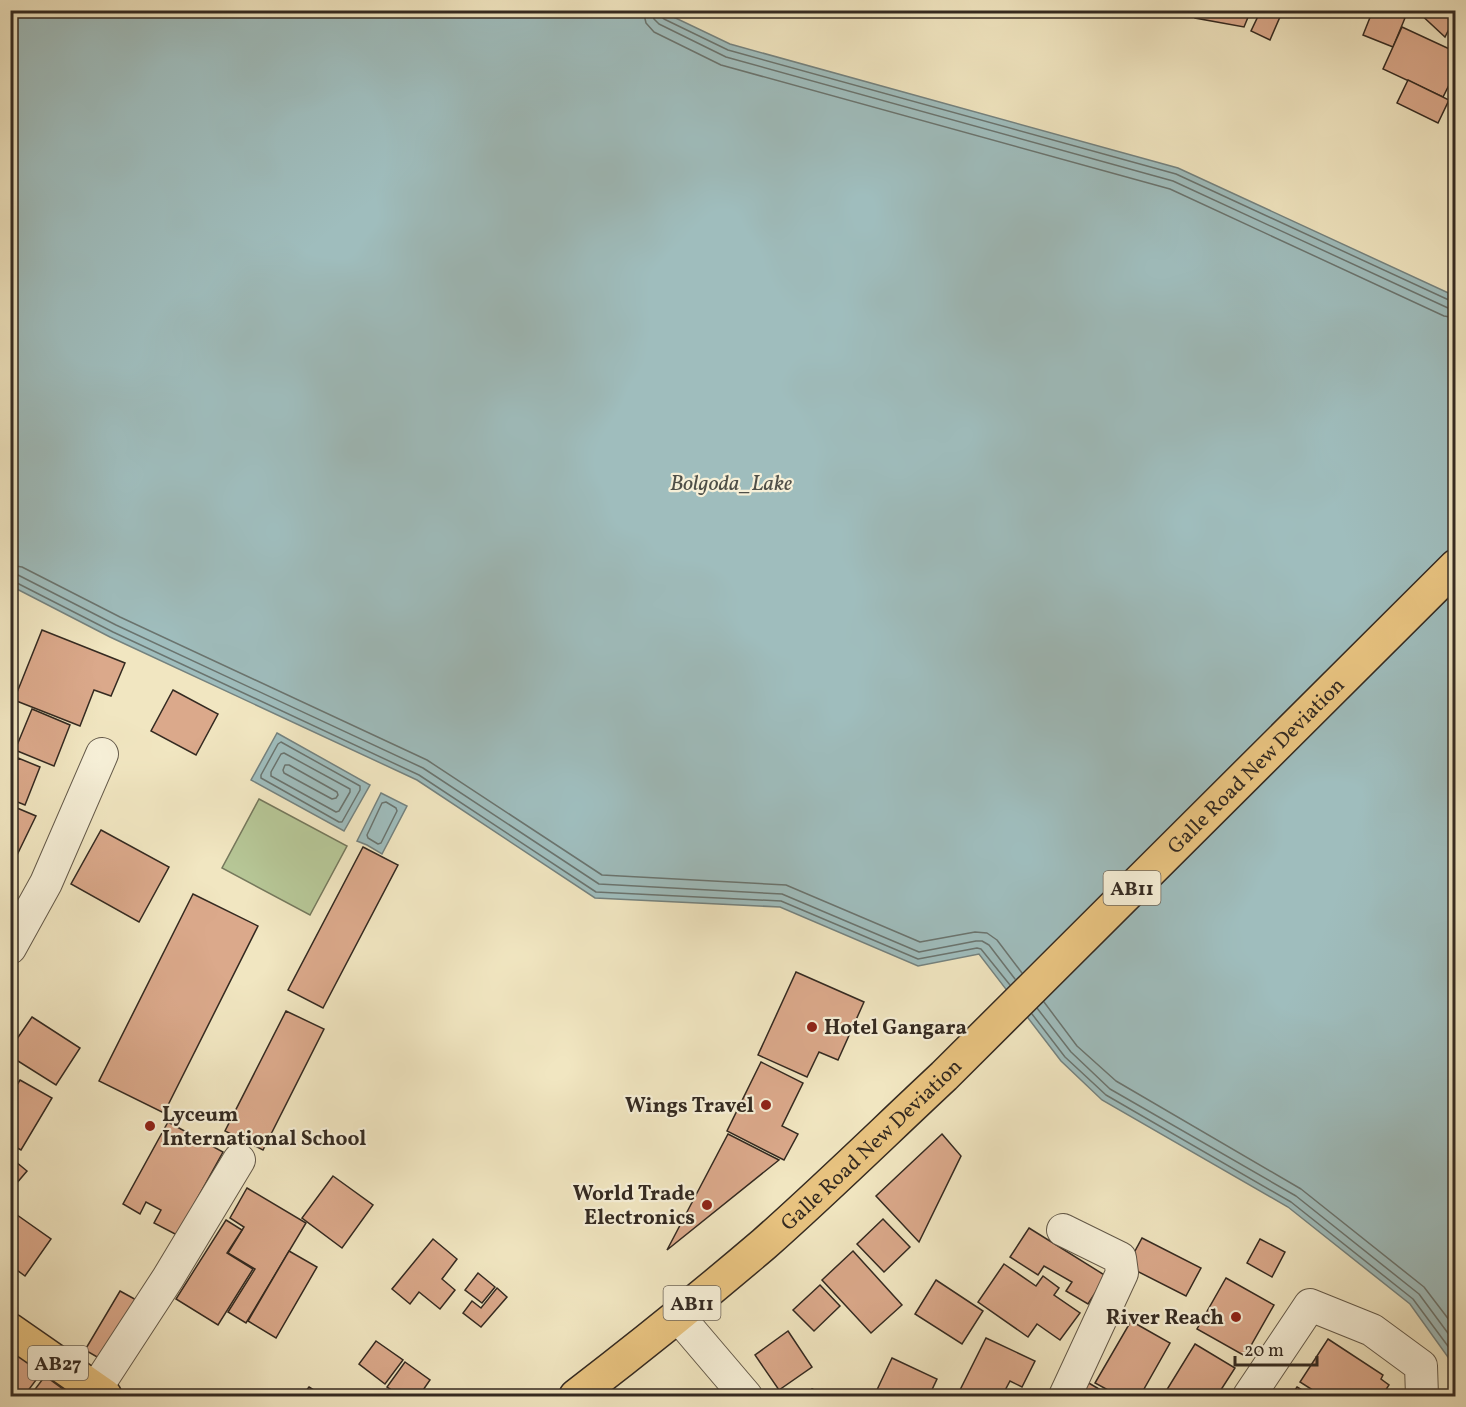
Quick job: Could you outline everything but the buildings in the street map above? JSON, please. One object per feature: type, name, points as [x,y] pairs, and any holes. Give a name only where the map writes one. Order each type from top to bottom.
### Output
[{"type":"main road","name":"Galle Road New Deviation","points":[[576,1396],[763,1244],[944,1076],[1455,566]]},
{"type":"main road","name":"AB27","points":[[10,1330],[100,1393]]},
{"type":"street","points":[[10,948],[46,884],[102,754]]},
{"type":"street","points":[[100,1393],[239,1160]]},
{"type":"street","points":[[1064,1230],[1120,1258],[1122,1274],[1065,1396]]},
{"type":"street","points":[[1249,1396],[1310,1305],[1372,1330],[1421,1366],[1422,1396]]},
{"type":"street","points":[[677,1315],[746,1396]]},
{"type":"green space","points":[[259,799],[347,846],[310,915],[222,868]]},
{"type":"water","name":"Bolgoda_Lake","points":[[10,11],[661,11],[730,44],[1178,168],[1455,296],[1455,1367],[1410,1304],[1288,1207],[1102,1100],[1061,1061],[979,954],[918,966],[780,907],[595,898],[417,780],[110,637],[11,586]]},
{"type":"water","points":[[277,733],[370,785],[344,831],[251,780]]},
{"type":"water","points":[[381,793],[407,806],[382,854],[357,841]]},
{"type":"place","name":"Hotel Gangara","points":[[812,1027]]},
{"type":"place","name":"Wings Travel","points":[[766,1105]]},
{"type":"place","name":"Lyceum International School","points":[[150,1126]]},
{"type":"place","name":"World Trade Electronics","points":[[707,1205]]},
{"type":"place","name":"River Reach","points":[[1236,1317]]}]
